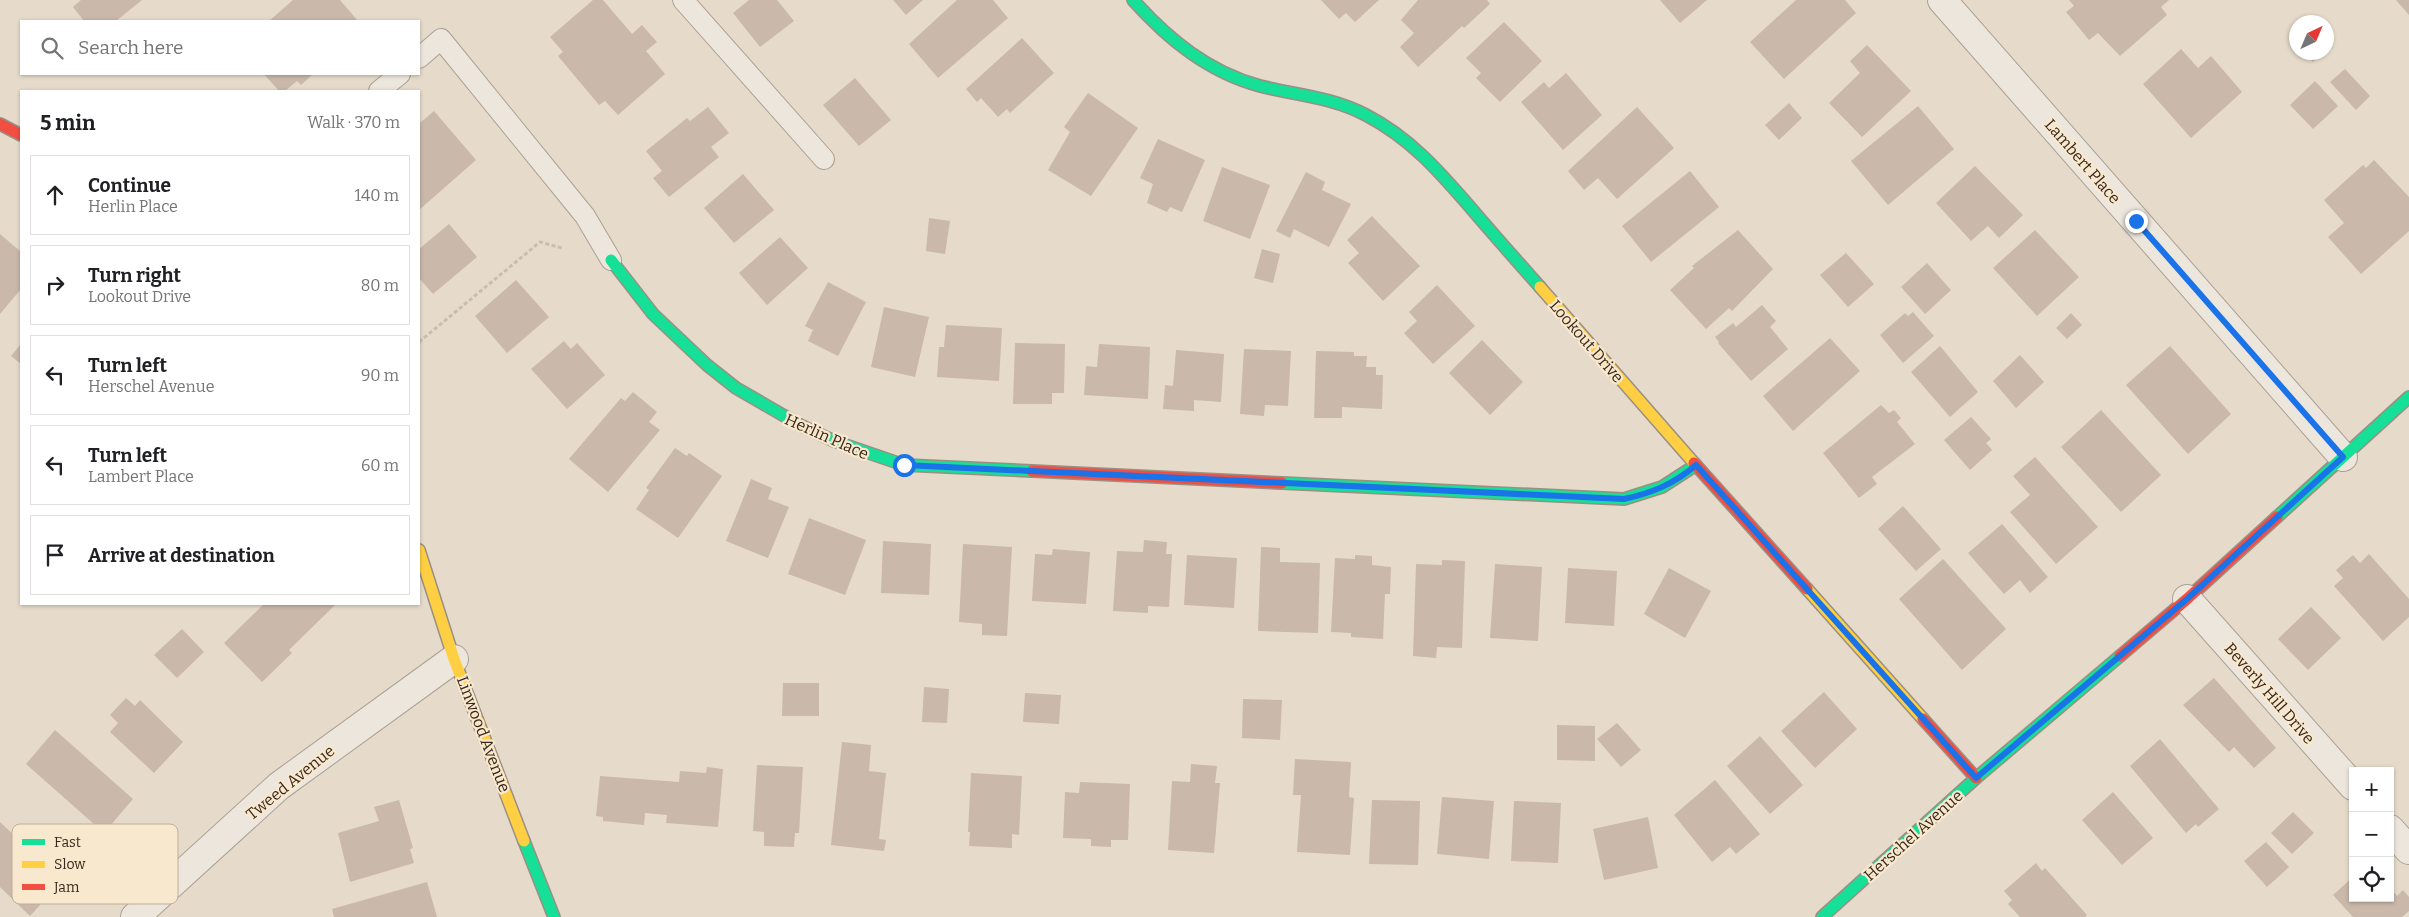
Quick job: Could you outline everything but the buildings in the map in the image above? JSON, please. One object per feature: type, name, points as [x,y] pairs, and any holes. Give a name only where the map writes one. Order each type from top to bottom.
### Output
[{"type":"street","name":"Lookout Drive","points":[[1133,0],[1158,29],[1198,60],[1244,81],[1326,99],[1372,118],[1414,146],[1426,157],[1696,465],[1976,778]]},
{"type":"street","name":"Lambert Place","points":[[1942,0],[2343,457]]},
{"type":"street","points":[[0,124],[20,134]]},
{"type":"street","name":"Herlin Place","points":[[611,260],[652,314],[703,363],[744,394],[805,430],[870,455],[904,465],[1624,499],[1650,493],[1682,477],[1696,465]]},
{"type":"street","name":"Herschel Avenue","points":[[1822,917],[1976,778],[2187,599],[2409,397]]},
{"type":"street","name":"Linwood Avenue","points":[[420,553],[454,659],[554,917]]},
{"type":"street","name":"Beverly Hill Drive","points":[[2187,599],[2349,781]]},
{"type":"street","name":"Tweed Avenue","points":[[178,878],[279,786],[454,659]]},
{"type":"street","points":[[2394,833],[2409,850]]},
{"type":"street","name":"Tweed Avenue","points":[[135,917],[149,904]]},
{"type":"lane","points":[[683,0],[824,159]]},
{"type":"lane","points":[[420,57],[441,39],[585,216],[611,260]]},
{"type":"lane","points":[[380,90],[399,75]]},
{"type":"path","points":[[420,341],[540,242],[562,248]]},
{"type":"traffic: fast","points":[[1133,0],[1175,41],[1206,63],[1223,72],[1260,86],[1340,104],[1382,124],[1410,144],[1446,180],[1540,287]]},
{"type":"traffic: fast","points":[[611,260],[653,314],[707,365],[736,388],[800,425],[834,441],[904,465],[1032,471]]},
{"type":"traffic: fast","points":[[2277,517],[2409,397]]},
{"type":"traffic: fast","points":[[1282,483],[1624,499],[1662,487],[1696,465]]},
{"type":"traffic: fast","points":[[1822,917],[1976,778],[2120,656]]},
{"type":"traffic: fast","points":[[524,841],[554,917]]},
{"type":"traffic: slow","points":[[1540,287],[1694,463]]},
{"type":"traffic: slow","points":[[420,553],[454,659],[524,841]]},
{"type":"traffic: slow","points":[[1807,589],[1923,719]]},
{"type":"traffic: jam","points":[[0,124],[20,134]]},
{"type":"traffic: jam","points":[[1694,463],[1807,589]]},
{"type":"traffic: jam","points":[[1032,471],[1282,483]]},
{"type":"traffic: jam","points":[[2120,656],[2187,599],[2277,517]]},
{"type":"traffic: jam","points":[[1923,719],[1976,778]]},
{"type":"route","points":[[904,465],[1624,499],[1650,493],[1682,477],[1696,465],[1976,778],[2187,599],[2343,457],[2136,221]]}]
